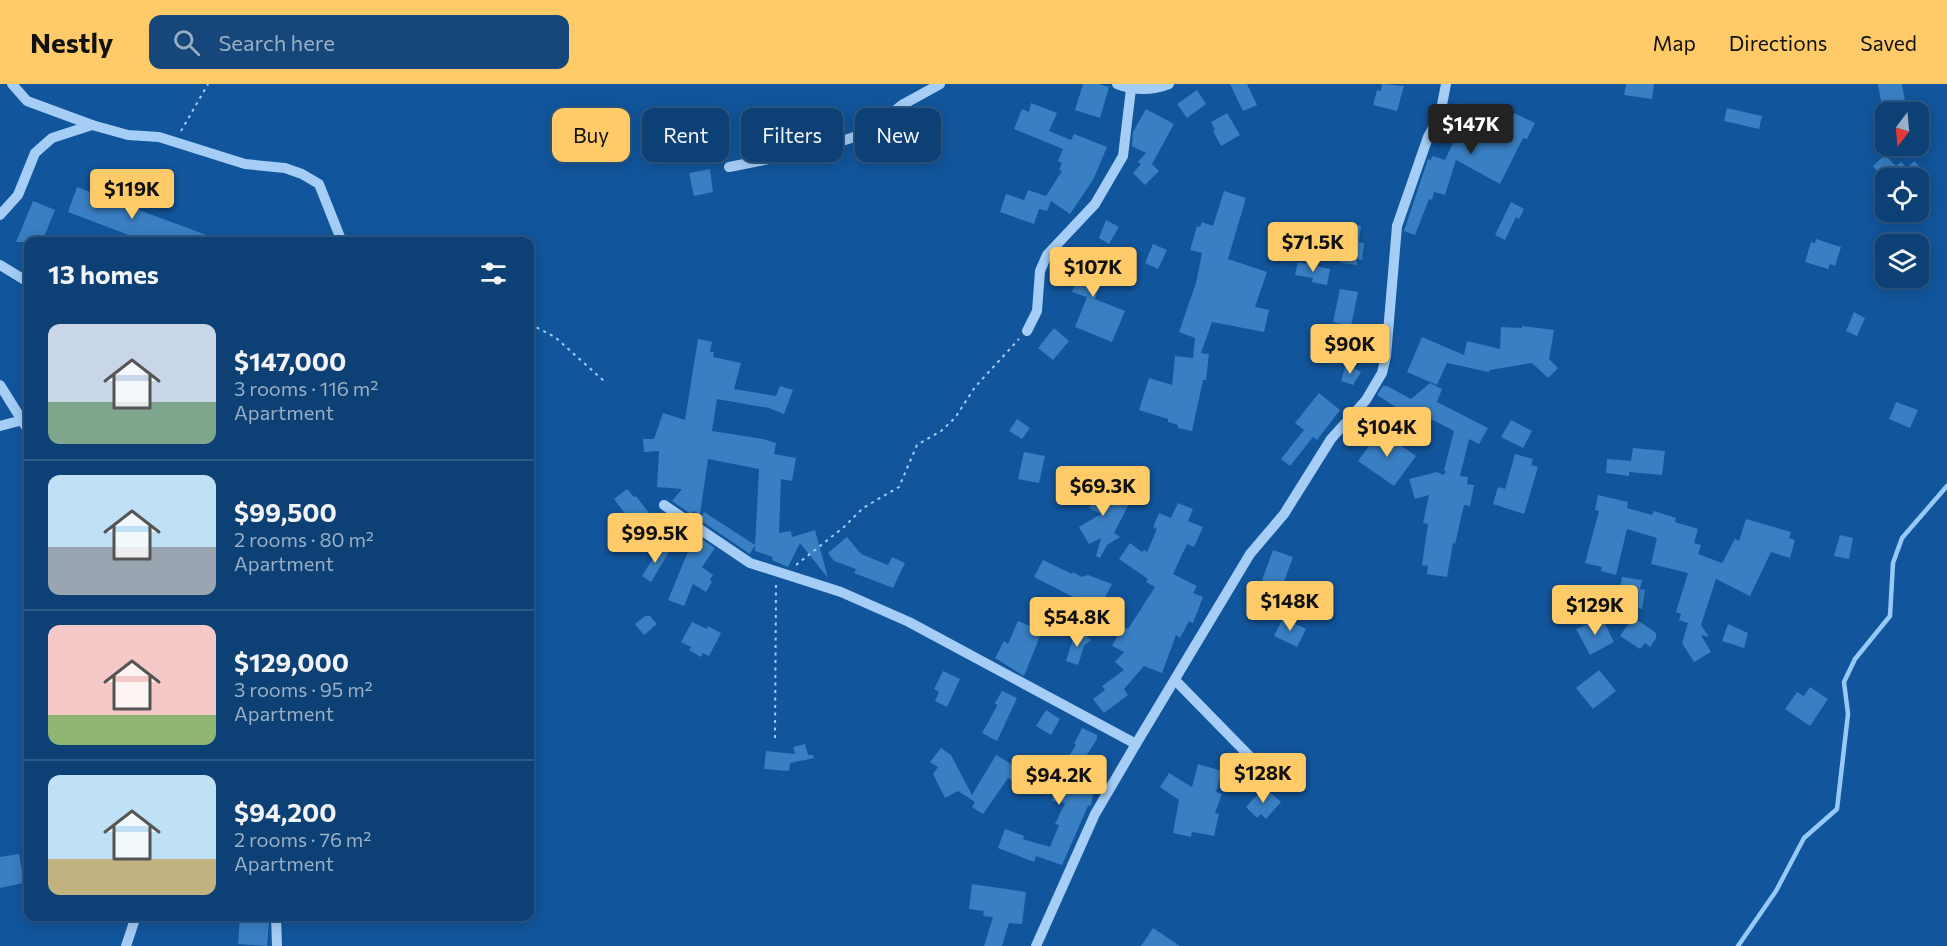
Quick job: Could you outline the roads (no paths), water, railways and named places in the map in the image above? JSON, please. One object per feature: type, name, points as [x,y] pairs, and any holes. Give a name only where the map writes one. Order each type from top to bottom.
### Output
[{"type":"street","points":[[12,84],[27,101],[92,125],[128,135],[159,137],[245,164],[285,168],[302,174],[319,184],[340,237]]},
{"type":"street","points":[[729,167],[815,150],[855,137],[881,122],[902,105],[940,84]]},
{"type":"street","points":[[1117,84],[1131,89],[1155,89],[1169,84]]},
{"type":"street","points":[[1047,946],[1038,941],[1095,814],[1250,554],[1284,514],[1331,439],[1366,400],[1382,373],[1386,356],[1397,226],[1428,137],[1440,115],[1446,84]]},
{"type":"street","points":[[1027,331],[1037,311],[1040,271],[1047,255],[1095,204],[1123,156],[1131,89]]},
{"type":"street","points":[[0,215],[18,195],[35,153],[52,138],[92,125]]},
{"type":"street","points":[[0,265],[24,280]]},
{"type":"street","points":[[0,385],[24,423]]},
{"type":"street","points":[[0,426],[22,420]]},
{"type":"street","points":[[664,506],[750,563],[841,592],[909,622],[1136,744]]},
{"type":"street","points":[[1174,680],[1267,774]]},
{"type":"street","points":[[126,946],[134,921]]},
{"type":"street","points":[[276,921],[277,946]]},
{"type":"waterway","points":[[1738,946],[1776,891],[1804,838],[1837,809],[1848,714],[1844,682],[1855,659],[1890,616],[1893,563],[1902,538],[1947,486]]}]
